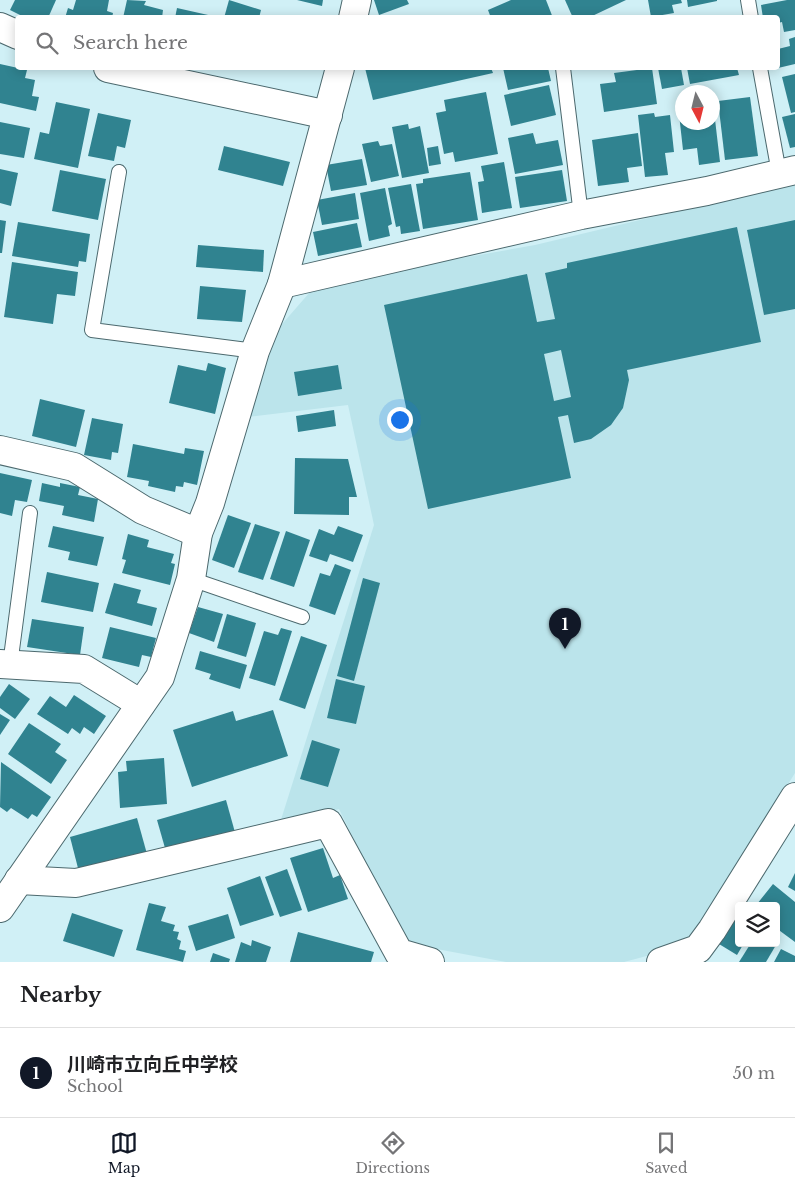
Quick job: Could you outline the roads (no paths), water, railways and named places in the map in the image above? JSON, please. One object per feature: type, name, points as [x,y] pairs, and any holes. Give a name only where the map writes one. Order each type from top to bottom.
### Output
[{"type":"street","points":[[353,15],[357,0]]},
{"type":"street","points":[[0,27],[15,34]]},
{"type":"street","points":[[117,70],[328,115]]},
{"type":"street","points":[[0,908],[140,704],[160,678],[191,579],[198,533],[210,503],[256,351],[282,284],[339,70]]},
{"type":"street","points":[[282,284],[581,215],[787,172]]},
{"type":"street","points":[[0,450],[74,467],[143,510],[198,533]]},
{"type":"street","points":[[5,665],[84,669],[140,704]]},
{"type":"street","points":[[661,962],[705,956],[712,930],[795,797]]},
{"type":"street","points":[[19,880],[76,883],[328,823],[399,953],[430,962]]},
{"type":"lane","points":[[748,0],[750,15]]},
{"type":"lane","points":[[563,70],[581,215]]},
{"type":"lane","points":[[761,70],[787,172]]},
{"type":"lane","points":[[119,172],[92,330],[256,351]]},
{"type":"lane","points":[[5,665],[30,512]]},
{"type":"lane","points":[[191,579],[302,617]]},
{"type":"place","name":"川崎市立向丘中学校","points":[[565,649]]}]
